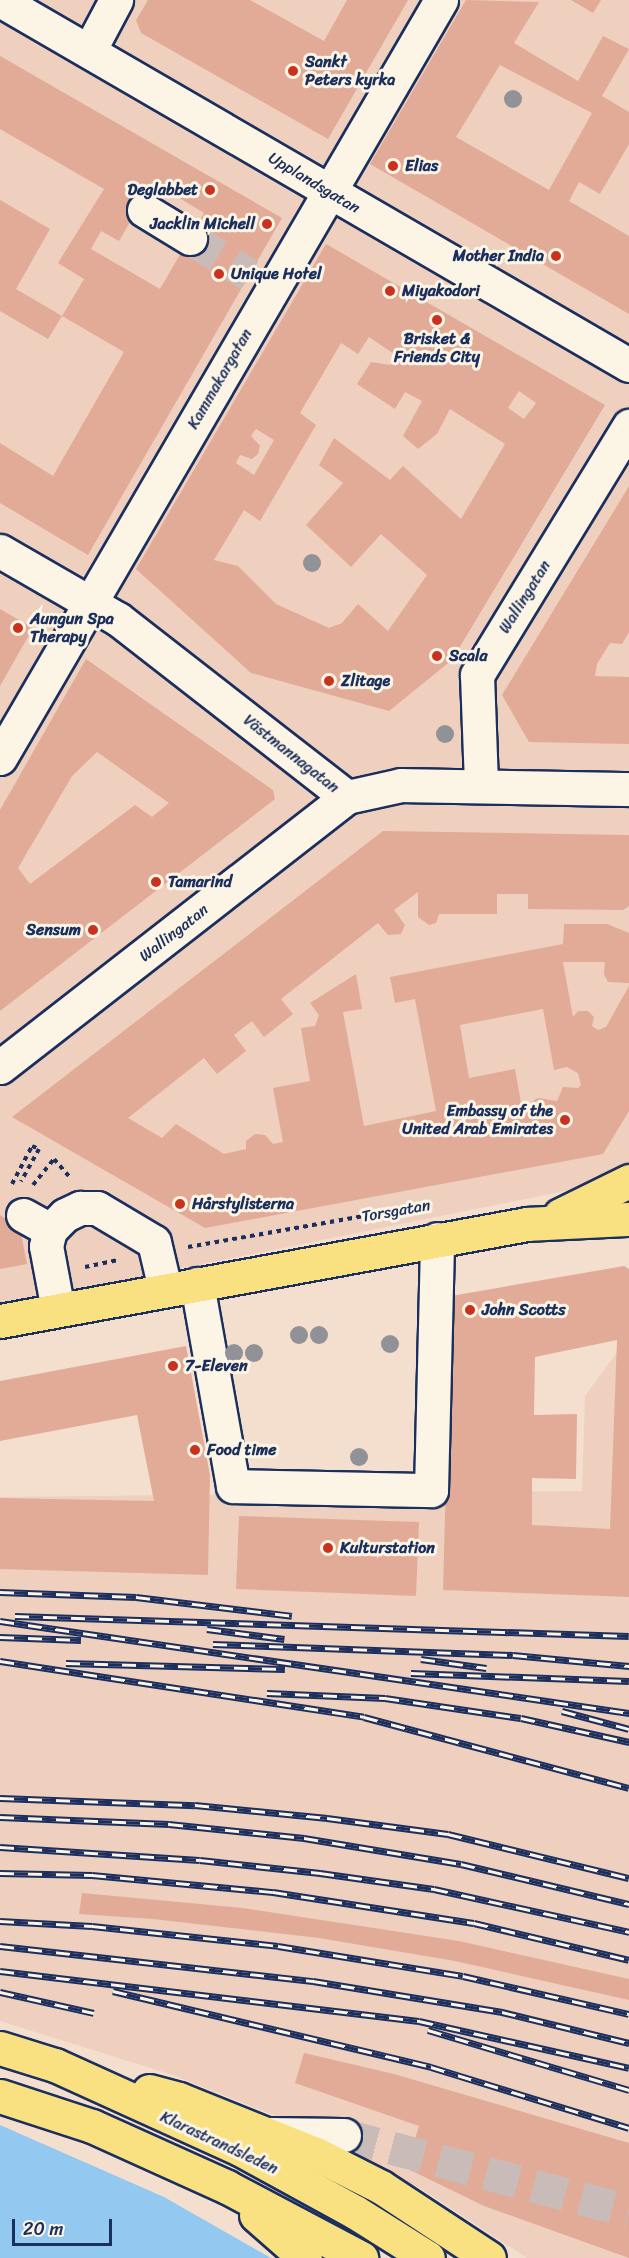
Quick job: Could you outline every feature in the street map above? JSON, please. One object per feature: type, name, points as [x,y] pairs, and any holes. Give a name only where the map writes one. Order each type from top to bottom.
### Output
[{"type":"main road","points":[[545,1222],[629,1181]]},
{"type":"main road","points":[[0,1321],[436,1239],[545,1222],[629,1219]]},
{"type":"main road","name":"Klarastrandsleden","points":[[0,2048],[55,2065],[240,2150],[355,2212],[428,2258]]},
{"type":"main road","points":[[55,2065],[179,2099],[268,2134],[381,2187],[489,2258]]},
{"type":"main road","points":[[0,2097],[92,2126],[227,2187],[361,2258]]},
{"type":"main road","points":[[227,2187],[305,2258]]},
{"type":"street","name":"Upplandsgatan","points":[[0,0],[629,365]]},
{"type":"street","points":[[89,51],[116,0]]},
{"type":"street","name":"Kammakargatan","points":[[0,758],[89,603],[261,281],[328,192],[441,0]]},
{"type":"street","points":[[144,210],[190,238]]},
{"type":"street","name":"Wallingatan","points":[[481,784],[477,675],[629,426]]},
{"type":"street","name":"Västmannagatan","points":[[0,551],[118,619],[346,797],[401,785],[481,784],[629,789]]},
{"type":"street","name":"Wallingatan","points":[[0,1067],[346,797]]},
{"type":"street","points":[[26,1202],[65,1215],[80,1208],[97,1208],[138,1229],[154,1242],[181,1287],[233,1486],[431,1490],[438,1290],[436,1239]]},
{"type":"street","points":[[26,1202],[46,1246],[58,1310]]},
{"type":"street","points":[[268,2134],[344,2135]]},
{"type":"path","points":[[32,1146],[39,1149],[26,1202],[32,1146]]},
{"type":"path","points":[[26,1202],[48,1164]]},
{"type":"path","name":"Torsgatan","points":[[51,1274],[158,1252],[430,1205]]},
{"type":"shaded area","points":[[0,0],[629,0],[629,1166],[609,1182],[0,1305]]},
{"type":"shaded area","points":[[629,1336],[629,2258],[527,2258],[423,2190],[286,2120],[173,2075],[0,2021],[0,1497],[582,1491],[585,1396]]},
{"type":"water","points":[[0,2125],[164,2197],[271,2258],[0,2258]]},
{"type":"building","points":[[148,0],[250,0],[324,41],[347,0],[408,0],[328,139],[141,33],[136,20]]},
{"type":"building","points":[[466,0],[539,2],[514,43],[578,81],[603,36],[629,49],[602,96],[629,112],[629,144],[600,194],[579,182],[569,201],[629,236],[629,314],[370,164]],"holes":[[[500,65],[592,113],[549,190],[456,137]]]},
{"type":"building","points":[[571,0],[601,0],[593,13]]},
{"type":"building","points":[[0,56],[282,218],[88,555],[0,503],[0,443],[53,476],[124,352],[62,316],[84,279],[58,263],[104,189],[0,129]],"holes":[[[153,182],[204,213],[160,289],[91,249],[101,231],[119,241]]]},
{"type":"building","points":[[0,200],[50,229],[16,289],[62,316],[48,339],[0,311]]},
{"type":"building","points":[[326,244],[605,405],[452,660],[389,711],[251,673],[136,569]],"holes":[[[369,337],[397,356],[391,365],[371,362],[357,384],[395,409],[405,392],[422,401],[403,436],[418,449],[437,434],[450,409],[505,444],[461,519],[403,466],[390,480],[334,438],[319,465],[343,483],[306,525],[351,567],[381,534],[427,575],[388,631],[358,604],[342,623],[329,628],[276,604],[238,566],[214,560],[244,510],[260,521],[316,425],[300,413],[341,343],[358,354]],[[519,391],[536,403],[524,419],[508,408]],[[256,429],[274,440],[254,475],[236,463],[240,455],[252,459],[258,454],[260,446],[251,436]]]},
{"type":"building","points":[[629,486],[629,632],[622,644],[610,643],[597,664],[595,676],[629,677],[629,744],[529,742],[502,695]]},
{"type":"building","points":[[0,609],[33,628],[0,686]]},
{"type":"building","points":[[86,659],[273,790],[275,799],[0,1011],[0,810]],"holes":[[[97,752],[169,803],[152,817],[135,805],[30,884],[18,868],[72,776]]]},
{"type":"building","points":[[383,831],[629,835],[629,906],[623,910],[528,909],[528,894],[497,894],[497,914],[439,914],[436,923],[429,925],[418,917],[418,892],[394,910],[405,925],[401,934],[388,935],[378,923],[281,999],[293,1014],[264,1037],[252,1021],[234,1035],[246,1051],[217,1074],[204,1058],[128,1118],[162,1138],[176,1124],[224,1154],[246,1149],[246,1141],[255,1134],[265,1135],[273,1144],[283,1142],[273,1088],[310,1081],[301,1028],[315,1026],[319,1015],[310,1003],[356,974],[362,1009],[343,1012],[364,1126],[436,1111],[415,999],[395,1003],[390,977],[563,944],[564,924],[607,924],[629,933],[629,983],[608,982],[604,974],[605,962],[563,962],[573,1017],[578,1011],[588,1011],[594,1017],[592,1026],[598,1030],[606,1027],[629,986],[629,1111],[603,1154],[205,1228],[12,1117]],"holes":[[[543,1009],[554,1070],[567,1067],[578,1073],[581,1085],[578,1088],[563,1087],[557,1101],[538,1098],[522,1108],[515,1069],[469,1078],[460,1025]]]},
{"type":"building","points":[[0,1215],[20,1228],[27,1264],[0,1269]]},
{"type":"building","points":[[624,1266],[629,1269],[629,1597],[443,1590],[451,1296]],"holes":[[[617,1340],[610,1529],[532,1525],[532,1478],[576,1479],[577,1414],[534,1415],[535,1357]]]},
{"type":"building","points":[[186,1346],[210,1475],[208,1575],[0,1569],[0,1498],[154,1501],[137,1415],[0,1441],[0,1381]]},
{"type":"building","name":"Kulturstation","points":[[239,1516],[419,1522],[416,1596],[236,1589]]},
{"type":"building","points":[[82,1893],[243,1908],[459,1941],[629,1979],[629,2000],[455,1961],[319,1938],[153,1919],[79,1914]]},
{"type":"building","points":[[304,2053],[394,2074],[629,2143],[629,2258],[484,2206],[406,2168],[419,2126],[295,2083]]},
{"type":"tunnel","points":[[190,238],[250,275]]},
{"type":"tunnel","points":[[344,2135],[629,2211]]},
{"type":"railway","points":[[0,1592],[136,1597],[292,1616]]},
{"type":"railway","points":[[15,1616],[629,1636]]},
{"type":"railway","points":[[0,1621],[629,1713]]},
{"type":"railway","points":[[207,1629],[284,1639]]},
{"type":"railway","points":[[0,1637],[81,1640]]},
{"type":"railway","points":[[213,1644],[513,1655],[629,1666]]},
{"type":"railway","points":[[421,1659],[486,1668]]},
{"type":"railway","points":[[0,1661],[364,1717],[629,1788]]},
{"type":"railway","points":[[66,1663],[285,1669]]},
{"type":"railway","points":[[411,1673],[629,1681]]},
{"type":"railway","points":[[267,1693],[385,1698],[521,1718],[629,1742]]},
{"type":"railway","points":[[562,1711],[629,1729]]},
{"type":"railway","points":[[0,1798],[195,1805],[327,1818],[448,1834],[629,1878]]},
{"type":"railway","points":[[0,1817],[169,1824],[304,1838],[461,1864],[629,1904]]},
{"type":"railway","points":[[0,1847],[200,1860],[320,1873],[434,1889],[629,1932]]},
{"type":"railway","points":[[0,1873],[92,1875],[273,1892],[474,1923],[629,1960]]},
{"type":"railway","points":[[0,1921],[92,1926],[278,1946],[463,1976],[629,2014]]},
{"type":"railway","points":[[0,1946],[313,1981],[502,2012],[629,2043]]},
{"type":"railway","points":[[0,1971],[419,2021],[629,2068]]},
{"type":"railway","points":[[113,1991],[431,2067],[629,2128]]},
{"type":"railway","points":[[0,1992],[94,2013]]},
{"type":"railway","points":[[428,2030],[629,2090]]},
{"type":"place","name":"Sankt Peters kyrka","points":[[293,71]]},
{"type":"place","name":"Elias","points":[[393,166]]},
{"type":"place","name":"Deglabbet","points":[[210,190]]},
{"type":"place","name":"Jacklin Michell","points":[[267,224]]},
{"type":"place","name":"Mother India","points":[[556,256]]},
{"type":"place","name":"Unique Hotel","points":[[219,274]]},
{"type":"place","name":"Miyakodori","points":[[390,291]]},
{"type":"place","name":"Brisket & Friends City","points":[[437,320]]},
{"type":"place","name":"Aungun Spa Therapy","points":[[18,628]]},
{"type":"place","name":"Scala","points":[[437,656]]},
{"type":"place","name":"Zlitage","points":[[329,681]]},
{"type":"place","name":"Tamarind","points":[[156,882]]},
{"type":"place","name":"Sensum","points":[[93,930]]},
{"type":"place","name":"Embassy of the United Arab Emirates","points":[[565,1120]]},
{"type":"place","name":"Hårstylisterna","points":[[180,1204]]},
{"type":"place","name":"John Scotts","points":[[470,1310]]},
{"type":"place","name":"7-Eleven","points":[[173,1366]]},
{"type":"place","name":"Food time","points":[[195,1450]]},
{"type":"place","name":"Kulturstation","points":[[328,1548]]}]
